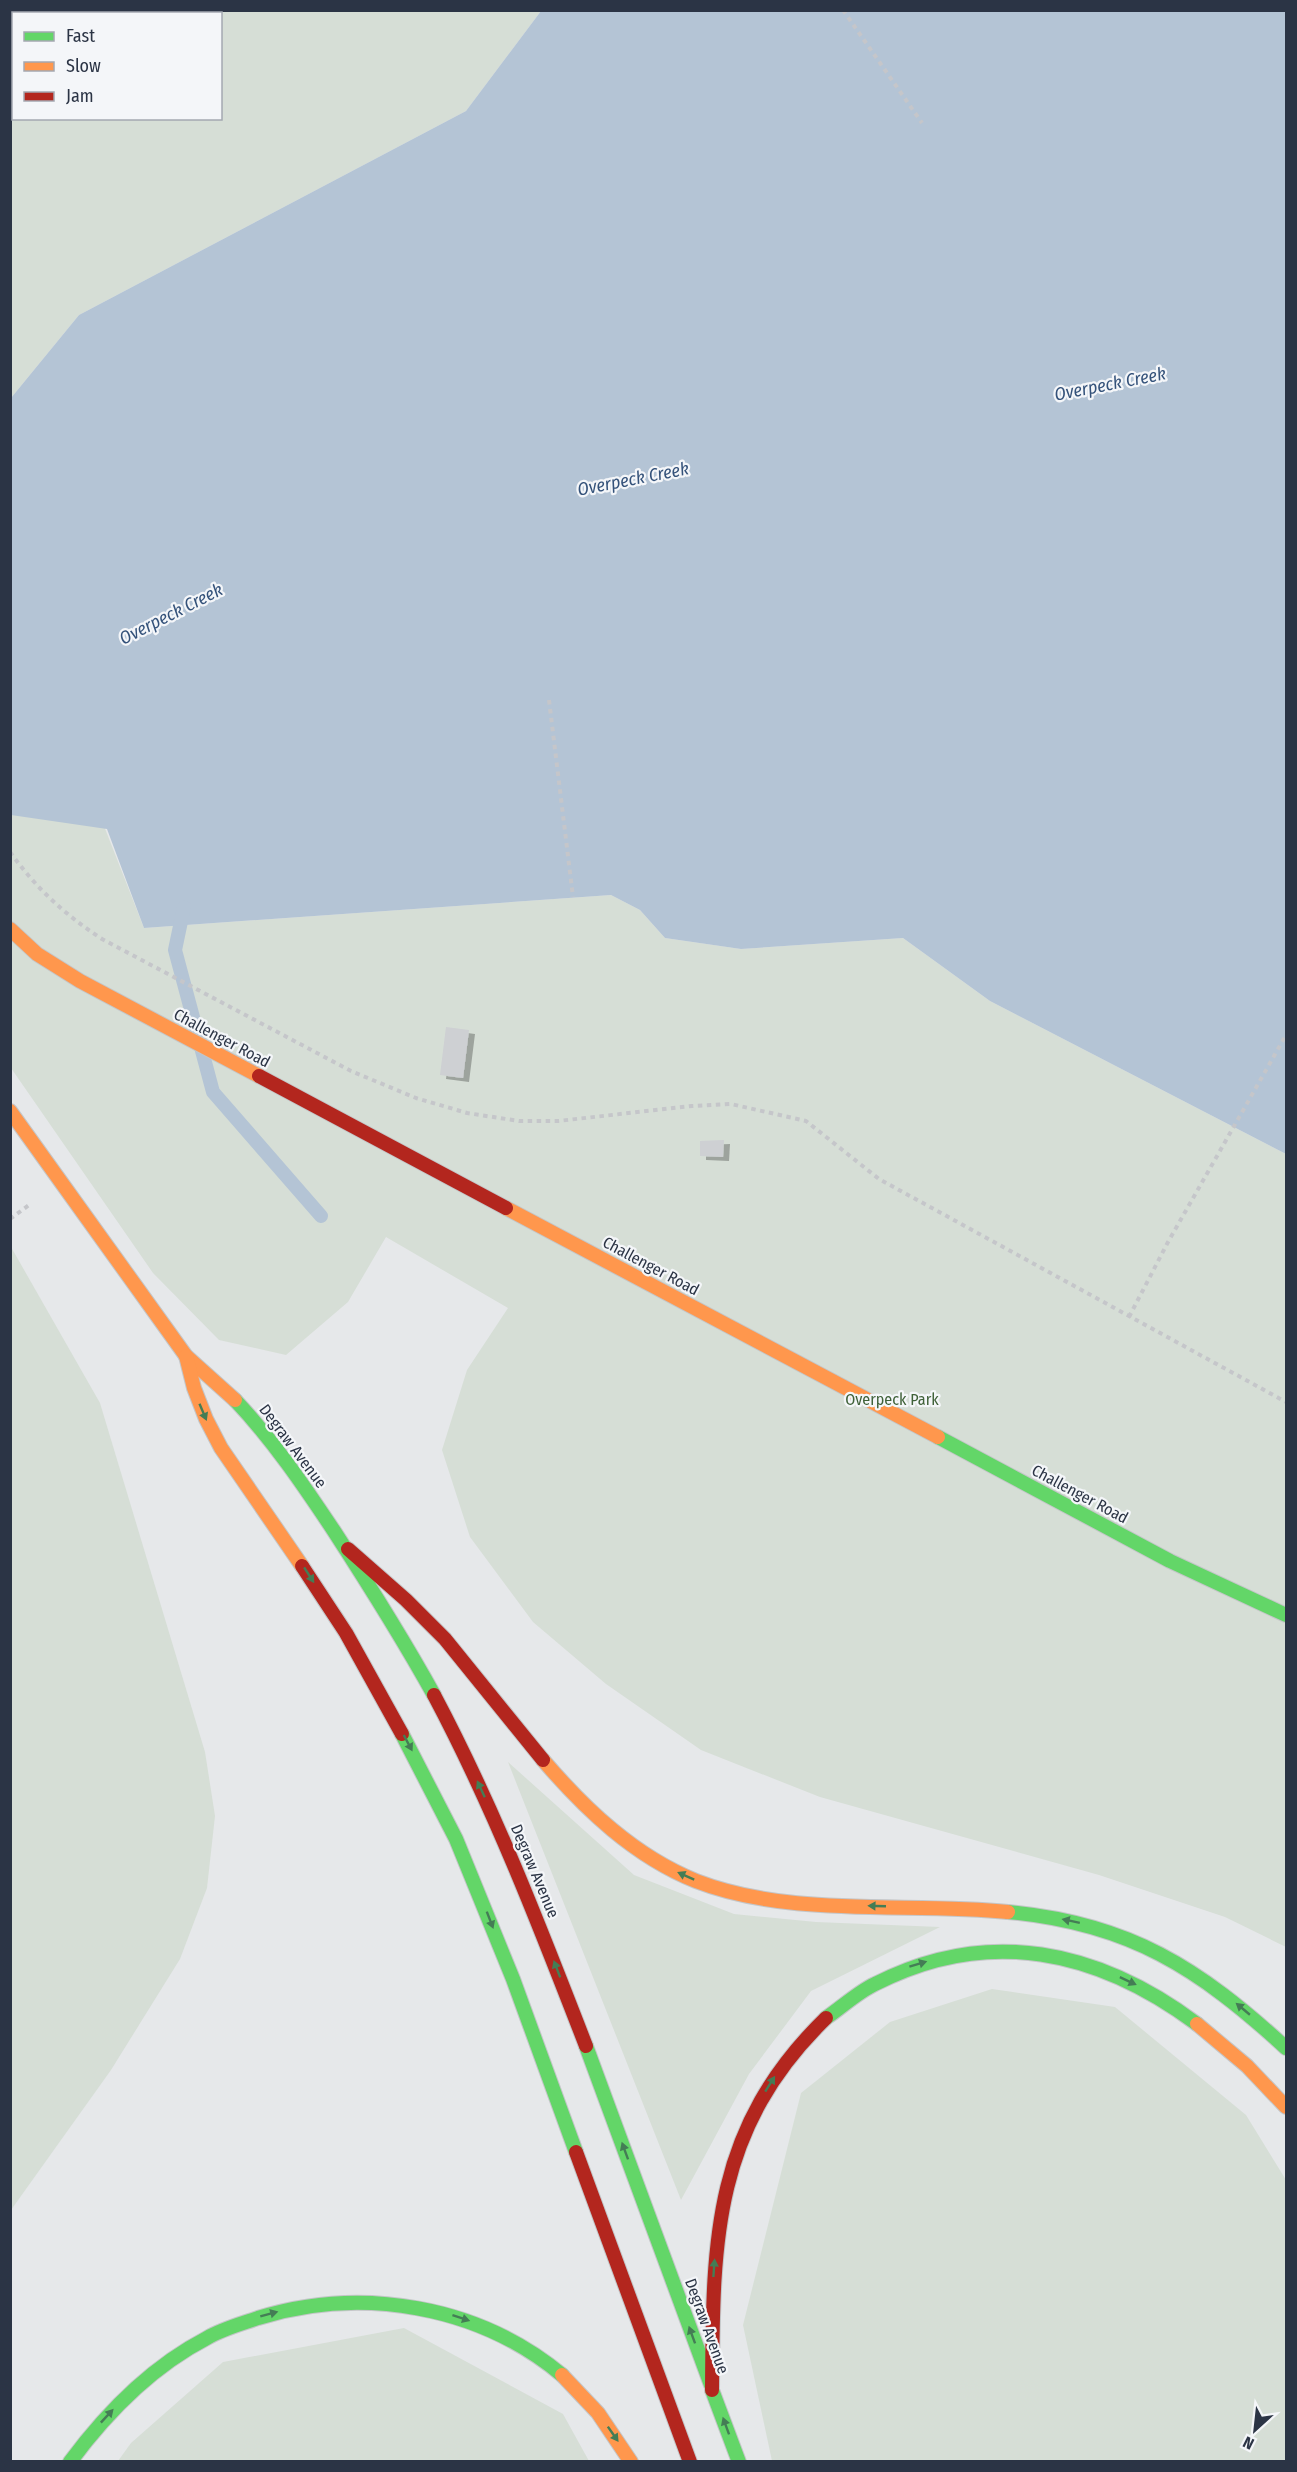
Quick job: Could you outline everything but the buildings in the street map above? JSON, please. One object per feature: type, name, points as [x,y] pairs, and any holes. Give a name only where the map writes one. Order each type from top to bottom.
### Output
[{"type":"main road","name":"Challenger Road","points":[[10,929],[37,954],[80,981],[1170,1561],[1287,1615]]},
{"type":"main road","name":"Degraw Avenue","points":[[10,1111],[186,1356],[256,1423],[348,1549],[426,1681],[497,1822],[556,1965],[739,2462]]},
{"type":"main road","name":"Degraw Avenue","points":[[186,1356],[194,1388],[221,1448],[267,1512],[346,1633],[386,1700],[456,1839],[525,2012],[690,2462]]},
{"type":"main road","points":[[348,1549],[440,1632],[538,1757],[569,1791],[621,1837],[670,1869],[696,1881],[725,1890],[776,1900],[996,1911],[1087,1924],[1138,1942],[1179,1964],[1235,2002],[1287,2048]]},
{"type":"main road","points":[[712,2390],[713,2272],[716,2241],[720,2210],[739,2144],[767,2087],[789,2055],[814,2027],[844,2002],[876,1981],[909,1966],[942,1956],[974,1951],[1010,1950],[1077,1961],[1136,1984],[1184,2013],[1240,2058],[1287,2107]]},
{"type":"main road","points":[[69,2462],[87,2437],[123,2399],[164,2365],[208,2337],[260,2317],[292,2308],[346,2301],[394,2303],[438,2310],[480,2324],[521,2346],[558,2371],[590,2402],[617,2438],[631,2462]]},
{"type":"path","points":[[843,10],[921,123]]},
{"type":"path","points":[[549,700],[573,897]]},
{"type":"path","points":[[10,852],[39,889],[72,920],[102,939],[351,1071],[416,1098],[467,1113],[519,1121],[558,1121],[692,1106],[731,1104],[806,1121],[879,1179],[1287,1402]]},
{"type":"path","points":[[1129,1317],[1168,1242],[1287,1035]]},
{"type":"green space","points":[[11,11],[541,11],[466,111],[79,315],[11,398]]},
{"type":"green space","name":"Overpeck Park","points":[[10,814],[104,826],[144,928],[611,895],[640,910],[665,938],[741,949],[903,938],[990,1001],[1286,1154],[1286,1947],[1225,1917],[1099,1875],[820,1797],[701,1750],[606,1684],[533,1622],[470,1537],[442,1450],[467,1370],[508,1308],[386,1237],[348,1302],[286,1355],[219,1340],[153,1273],[11,1068]]},
{"type":"green space","points":[[11,1247],[100,1403],[205,1752],[215,1816],[207,1888],[180,1959],[111,2070],[11,2210]]},
{"type":"green space","points":[[508,1762],[634,1875],[734,1914],[816,1922],[940,1927],[811,1991],[749,2074],[681,2200]]},
{"type":"green space","points":[[992,1989],[1115,2007],[1246,2115],[1286,2180],[1286,2461],[772,2461],[743,2325],[801,2093],[890,2022]]},
{"type":"green space","points":[[404,2328],[563,2414],[589,2461],[118,2461],[131,2443],[223,2362]]},
{"type":"water","name":"Overpeck Creek","points":[[541,11],[1286,11],[1286,1154],[990,1001],[903,938],[741,949],[665,938],[640,910],[611,895],[144,928],[107,829],[11,815],[11,398],[79,315],[466,111]]},
{"type":"waterway","points":[[184,907],[175,950],[213,1092],[321,1216]]},
{"type":"traffic: fast","points":[[235,1400],[275,1447],[323,1514],[386,1612],[434,1695]]},
{"type":"traffic: fast","points":[[938,1437],[1170,1561],[1286,1615]]},
{"type":"traffic: fast","points":[[402,1734],[456,1839],[513,1979],[576,2152]]},
{"type":"traffic: fast","points":[[1008,1912],[1051,1918],[1090,1927],[1160,1954],[1223,1995],[1286,2048]]},
{"type":"traffic: fast","points":[[826,2018],[869,1987],[917,1966],[959,1955],[1000,1952],[1041,1955],[1081,1964],[1121,1978],[1197,2024]]},
{"type":"traffic: fast","points":[[586,2046],[711,2385]]},
{"type":"traffic: fast","points":[[70,2462],[115,2408],[167,2363],[219,2332],[258,2318],[297,2308],[337,2304],[377,2304],[417,2308],[456,2318],[494,2332],[529,2351],[562,2375]]},
{"type":"traffic: fast","points":[[712,2390],[739,2462]]},
{"type":"traffic: slow","points":[[10,929],[37,954],[80,981],[259,1076]]},
{"type":"traffic: slow","points":[[10,1111],[186,1356],[235,1400]]},
{"type":"traffic: slow","points":[[506,1208],[938,1437]]},
{"type":"traffic: slow","points":[[186,1356],[194,1388],[221,1448],[302,1566]]},
{"type":"traffic: slow","points":[[543,1760],[576,1796],[631,1845],[673,1871],[696,1881],[733,1893],[810,1904],[1008,1912]]},
{"type":"traffic: slow","points":[[1197,2024],[1247,2066],[1286,2107]]},
{"type":"traffic: slow","points":[[562,2375],[598,2413],[631,2462]]},
{"type":"traffic: jam","points":[[259,1076],[506,1208]]},
{"type":"traffic: jam","points":[[348,1549],[406,1600],[445,1639],[543,1760]]},
{"type":"traffic: jam","points":[[302,1566],[346,1633],[402,1734]]},
{"type":"traffic: jam","points":[[434,1695],[496,1824],[534,1912],[586,2046]]},
{"type":"traffic: jam","points":[[712,2390],[714,2285],[718,2236],[727,2190],[740,2145],[760,2102],[788,2060],[826,2018]]},
{"type":"traffic: jam","points":[[576,2152],[690,2462]]}]
